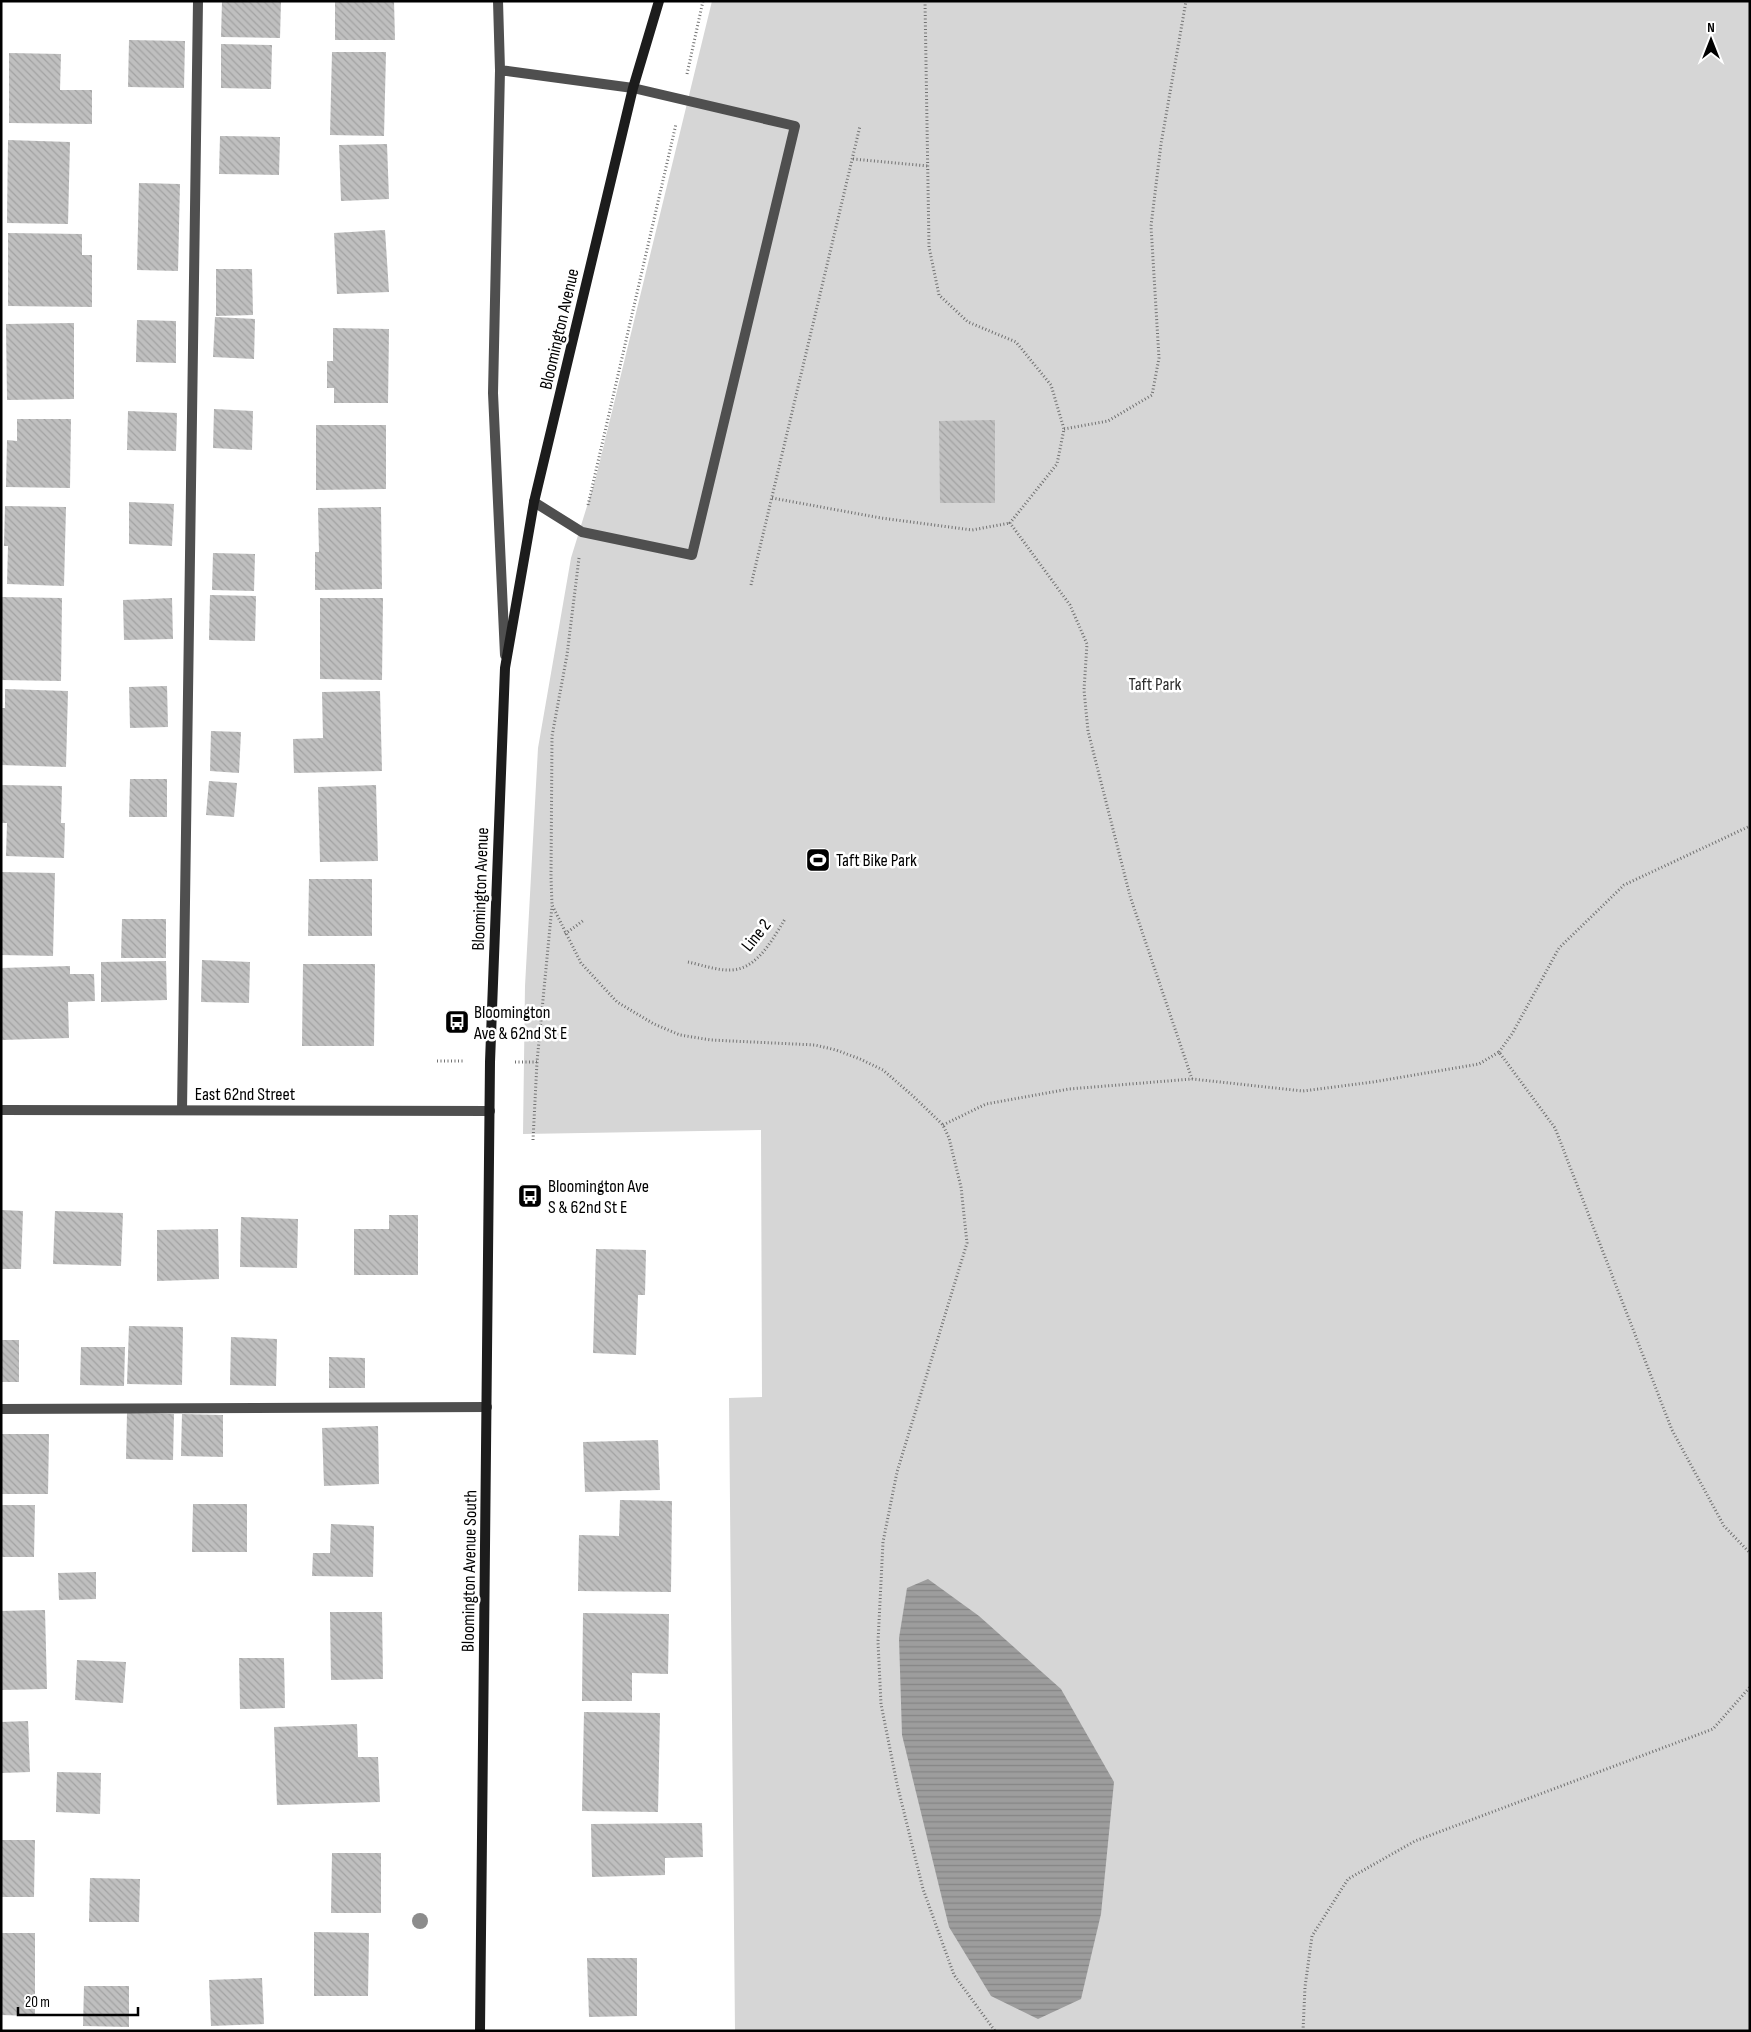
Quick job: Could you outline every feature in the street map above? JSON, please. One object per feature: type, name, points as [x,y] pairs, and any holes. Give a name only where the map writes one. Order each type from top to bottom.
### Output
[{"type":"street","points":[[182,1110],[198,1]]},
{"type":"street","name":"Bloomington Avenue","points":[[490,1111],[490,1062],[505,668],[494,393],[500,70],[498,1]]},
{"type":"street","name":"Bloomington Avenue","points":[[505,668],[534,502],[634,88],[659,1]]},
{"type":"street","points":[[500,70],[634,88],[795,126],[692,555],[582,532],[534,502]]},
{"type":"street","name":"East 62nd Street","points":[[1,1110],[490,1111]]},
{"type":"street","name":"Bloomington Avenue South","points":[[480,2031],[490,1111]]},
{"type":"street","points":[[1,1409],[487,1408]]},
{"type":"path","points":[[533,1140],[537,1062],[552,906],[552,736],[567,655],[582,532],[599,450],[665,177],[703,1]]},
{"type":"path","points":[[772,498],[881,518],[972,530],[1010,523],[1057,464],[1064,429],[1051,385],[1016,342],[968,322],[939,295],[929,247],[925,1]]},
{"type":"path","points":[[1064,429],[1108,422],[1152,396],[1159,358],[1151,226],[1161,144],[1186,1]]},
{"type":"path","points":[[751,585],[860,126]]},
{"type":"path","points":[[853,159],[928,166]]},
{"type":"path","points":[[1010,523],[1070,605],[1087,644],[1084,690],[1088,731],[1130,896],[1192,1079]]},
{"type":"path","points":[[943,1125],[986,1104],[1069,1089],[1192,1079],[1302,1091],[1373,1082],[1479,1064],[1499,1052],[1512,1034],[1559,948],[1624,886],[1750,826]]},
{"type":"path","points":[[552,906],[581,963],[598,984],[617,1002],[654,1024],[680,1035],[711,1040],[786,1042],[815,1045],[836,1050],[883,1070],[943,1125],[950,1138],[961,1187],[967,1243],[897,1472],[883,1542],[878,1642],[881,1704],[897,1784],[923,1889],[954,1975],[995,2031]]},
{"type":"path","points":[[565,934],[584,920]]},
{"type":"path","name":"Line 2","points":[[688,962],[737,970],[750,964],[762,953],[785,920]]},
{"type":"path","points":[[1499,1052],[1554,1128],[1672,1430],[1724,1526],[1750,1553]]},
{"type":"path","points":[[1304,2031],[1305,1987],[1312,1936],[1348,1880],[1416,1841],[1712,1729],[1750,1687]]},
{"type":"green space","name":"Taft Park","points":[[712,1],[1750,1],[1750,2031],[735,2031],[729,1398],[762,1397],[761,1130],[523,1134],[525,986],[538,748],[571,558],[596,477]]},
{"type":"shaded area","points":[[928,1579],[979,1616],[1061,1689],[1114,1782],[1101,1914],[1081,1999],[1038,2019],[991,1996],[949,1927],[902,1735],[899,1638],[907,1588]]},
{"type":"building","points":[[222,1],[281,1],[280,38],[221,37]]},
{"type":"building","points":[[335,1],[394,1],[395,40],[335,40]]},
{"type":"building","points":[[129,40],[185,41],[184,88],[128,87]]},
{"type":"building","points":[[221,44],[272,45],[271,89],[221,88]]},
{"type":"building","points":[[332,52],[386,52],[384,136],[330,135]]},
{"type":"building","points":[[9,53],[61,54],[60,90],[92,90],[92,124],[9,123]]},
{"type":"building","points":[[220,136],[280,137],[279,175],[219,174]]},
{"type":"building","points":[[8,140],[70,142],[68,224],[7,223]]},
{"type":"building","points":[[387,144],[389,199],[341,201],[339,145]]},
{"type":"building","points":[[139,183],[180,184],[178,271],[137,270]]},
{"type":"building","points":[[385,230],[389,292],[337,294],[334,233]]},
{"type":"building","points":[[8,233],[82,234],[82,255],[92,255],[92,307],[8,306]]},
{"type":"building","points":[[216,269],[252,269],[253,315],[216,316]]},
{"type":"building","points":[[215,317],[255,319],[254,359],[213,357]]},
{"type":"building","points":[[137,320],[176,321],[176,363],[136,362]]},
{"type":"building","points":[[74,323],[74,399],[7,400],[6,324]]},
{"type":"building","points":[[333,328],[389,329],[388,403],[334,403],[334,388],[327,388],[327,361],[333,361]]},
{"type":"building","points":[[214,409],[253,411],[252,450],[213,448]]},
{"type":"building","points":[[128,411],[177,413],[176,451],[127,450]]},
{"type":"building","points":[[17,419],[71,419],[70,488],[6,487],[7,440],[17,441]]},
{"type":"building","points":[[995,420],[995,503],[940,503],[939,421]]},
{"type":"building","points":[[316,425],[386,425],[386,489],[316,490]]},
{"type":"building","points":[[129,502],[174,504],[172,546],[129,544]]},
{"type":"building","points":[[5,506],[66,507],[64,586],[7,584],[8,546],[4,546]]},
{"type":"building","points":[[381,507],[382,589],[315,590],[315,552],[319,552],[318,508]]},
{"type":"building","points":[[213,553],[255,554],[254,591],[212,590]]},
{"type":"building","points":[[210,595],[256,596],[255,641],[209,640]]},
{"type":"building","points":[[1,597],[62,598],[61,681],[1,680]]},
{"type":"building","points":[[172,598],[173,639],[124,640],[123,600]]},
{"type":"building","points":[[320,598],[383,598],[382,680],[320,679]]},
{"type":"building","points":[[167,686],[168,727],[130,728],[129,687]]},
{"type":"building","points":[[5,689],[68,691],[66,767],[1,765],[1,708],[5,708]]},
{"type":"building","points":[[380,691],[382,771],[294,773],[293,739],[323,738],[322,692]]},
{"type":"building","points":[[211,731],[241,732],[239,773],[210,771]]},
{"type":"building","points":[[130,779],[167,779],[167,817],[129,817]]},
{"type":"building","points":[[209,781],[237,783],[234,817],[206,815]]},
{"type":"building","points":[[1,785],[62,786],[61,823],[65,823],[64,858],[6,856],[7,823],[1,823]]},
{"type":"building","points":[[376,785],[378,861],[320,862],[318,787]]},
{"type":"building","points":[[1,872],[55,873],[53,956],[1,955]]},
{"type":"building","points":[[309,879],[372,879],[372,936],[308,936]]},
{"type":"building","points":[[122,919],[166,919],[166,958],[121,958]]},
{"type":"building","points":[[202,960],[250,962],[249,1003],[201,1002]]},
{"type":"building","points":[[166,961],[167,1000],[101,1002],[101,962]]},
{"type":"building","points":[[303,964],[375,964],[374,1046],[302,1046]]},
{"type":"building","points":[[70,966],[70,974],[94,974],[95,1001],[68,1002],[69,1038],[1,1040],[1,968]]},
{"type":"building","points":[[1,1210],[23,1211],[21,1269],[1,1269]]},
{"type":"building","points":[[55,1211],[123,1213],[121,1266],[53,1264]]},
{"type":"building","points":[[389,1215],[418,1215],[418,1275],[354,1275],[354,1229],[389,1229]]},
{"type":"building","points":[[241,1217],[298,1219],[297,1268],[240,1267]]},
{"type":"building","points":[[218,1229],[219,1279],[157,1281],[157,1230]]},
{"type":"building","points":[[596,1249],[646,1250],[645,1295],[638,1295],[636,1355],[593,1353]]},
{"type":"building","points":[[129,1326],[183,1327],[182,1385],[127,1384]]},
{"type":"building","points":[[231,1337],[277,1339],[276,1386],[230,1385]]},
{"type":"building","points":[[1,1340],[19,1340],[19,1382],[1,1382]]},
{"type":"building","points":[[81,1347],[125,1347],[124,1386],[80,1385]]},
{"type":"building","points":[[329,1357],[365,1358],[365,1388],[329,1388]]},
{"type":"building","points":[[127,1413],[174,1414],[173,1460],[126,1459]]},
{"type":"building","points":[[182,1414],[223,1415],[223,1457],[181,1456]]},
{"type":"building","points":[[378,1426],[379,1484],[324,1486],[322,1428]]},
{"type":"building","points":[[1,1434],[49,1434],[48,1494],[1,1494]]},
{"type":"building","points":[[658,1440],[660,1490],[585,1492],[583,1442]]},
{"type":"building","points":[[620,1500],[672,1501],[671,1592],[578,1591],[579,1535],[619,1536]]},
{"type":"building","points":[[193,1504],[247,1504],[247,1552],[192,1552]]},
{"type":"building","points":[[1,1505],[35,1505],[34,1557],[1,1557]]},
{"type":"building","points":[[331,1524],[374,1526],[373,1577],[312,1576],[313,1553],[330,1553]]},
{"type":"building","points":[[96,1572],[96,1599],[59,1600],[58,1573]]},
{"type":"building","points":[[45,1610],[47,1689],[1,1690],[1,1611]]},
{"type":"building","points":[[330,1612],[382,1612],[383,1679],[331,1680]]},
{"type":"building","points":[[583,1613],[669,1614],[668,1674],[632,1673],[632,1701],[582,1701]]},
{"type":"building","points":[[239,1658],[284,1658],[285,1708],[240,1709]]},
{"type":"building","points":[[77,1660],[126,1662],[123,1703],[75,1700]]},
{"type":"building","points":[[584,1712],[660,1713],[658,1812],[582,1811]]},
{"type":"building","points":[[28,1721],[30,1772],[1,1773],[1,1722]]},
{"type":"building","points":[[357,1724],[358,1757],[378,1757],[380,1802],[277,1805],[274,1727]]},
{"type":"building","points":[[57,1772],[101,1773],[100,1814],[56,1812]]},
{"type":"building","points":[[702,1823],[703,1857],[665,1858],[665,1875],[592,1877],[591,1824]]},
{"type":"building","points":[[1,1840],[35,1840],[34,1897],[1,1897]]},
{"type":"building","points":[[332,1853],[381,1853],[381,1913],[331,1913]]},
{"type":"building","points":[[90,1878],[140,1879],[139,1922],[89,1922]]},
{"type":"building","points":[[314,1932],[369,1933],[368,1996],[314,1996]]},
{"type":"building","points":[[1,1933],[35,1933],[35,2016],[1,2015]]},
{"type":"building","points":[[587,1958],[637,1958],[637,2016],[589,2017]]},
{"type":"building","points":[[262,1978],[264,2024],[211,2026],[209,1980]]},
{"type":"building","points":[[84,1986],[129,1986],[129,2027],[83,2026]]},
{"type":"place","name":"Taft Bike Park","points":[[818,860]]},
{"type":"place","name":"Bloomington Ave & 62nd St E","points":[[457,1022]]},
{"type":"place","name":"Bloomington Ave S & 62nd St E","points":[[530,1196]]}]
